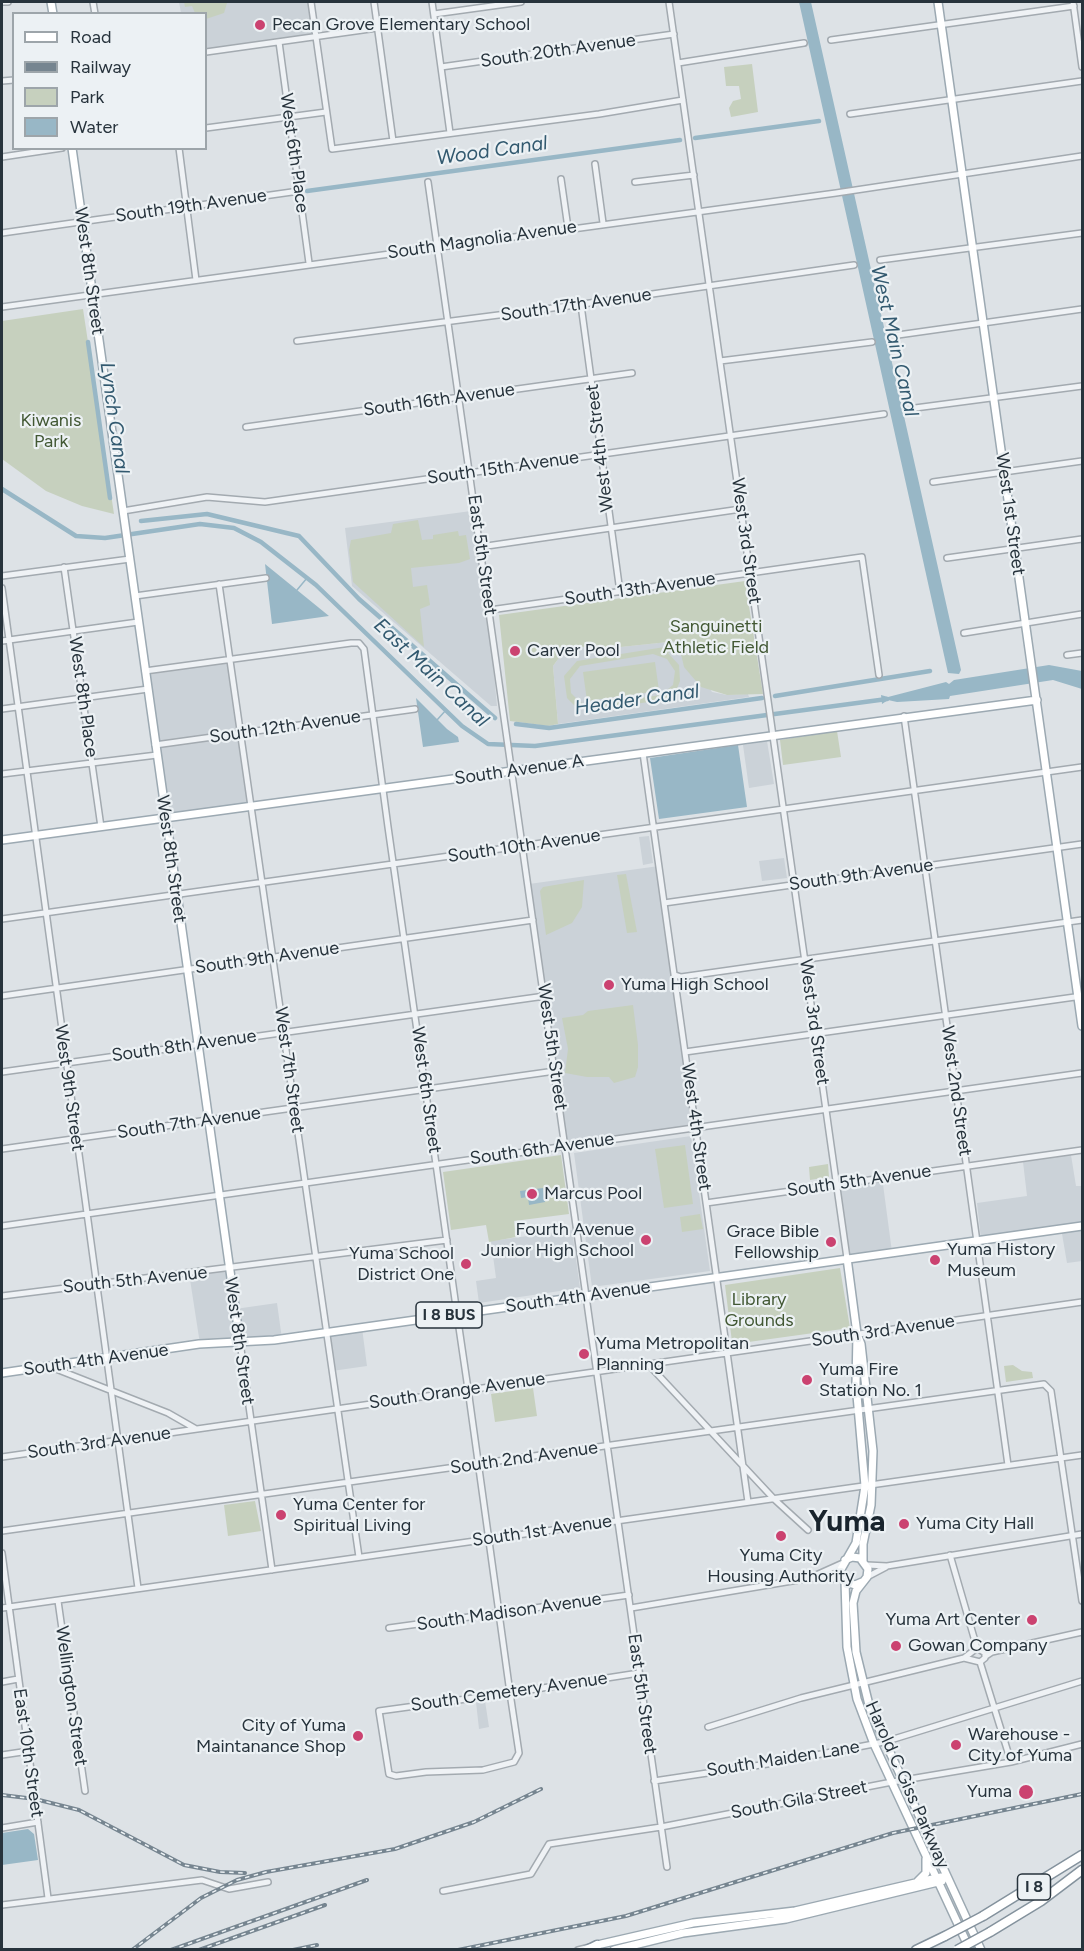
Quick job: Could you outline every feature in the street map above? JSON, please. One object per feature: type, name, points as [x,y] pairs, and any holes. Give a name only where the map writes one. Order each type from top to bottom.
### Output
[{"type":"highway","name":"I 8","points":[[916,1950],[983,1916],[1083,1855]]},
{"type":"highway","name":"I 8","points":[[957,1950],[1041,1901],[1083,1870]]},
{"type":"highway","points":[[909,1950],[929,1943]]},
{"type":"highway","points":[[587,1950],[597,1945]]},
{"type":"main road","name":"West 1st Street","points":[[938,2],[1083,1026]]},
{"type":"main road","name":"West 8th Street","points":[[72,150],[240,1342]]},
{"type":"main road","name":"South Avenue A","points":[[2,840],[904,716],[1036,700]]},
{"type":"main road","name":"South 4th Avenue","points":[[2,1373],[215,1342],[240,1342],[327,1332],[1083,1226]]},
{"type":"main road","points":[[847,1258],[857,1334],[856,1383],[869,1486],[856,1543],[840,1571],[844,1580],[855,1585],[865,1579],[863,1544],[873,1451],[861,1344],[857,1334]]},
{"type":"main road","points":[[844,1561],[852,1557],[865,1563]]},
{"type":"main road","name":"Harold C Giss Parkway","points":[[865,1579],[856,1591],[853,1603],[856,1652],[862,1683],[970,1950]]},
{"type":"main road","name":"Harold C Giss Parkway","points":[[844,1580],[846,1636],[854,1685],[874,1744],[924,1848],[942,1877],[952,1884],[981,1950]]},
{"type":"main road","points":[[915,1883],[927,1869],[924,1848]]},
{"type":"main road","points":[[597,1945],[693,1923],[795,1911],[942,1877]]},
{"type":"main road","points":[[614,1950],[683,1933],[786,1919],[929,1886],[942,1877]]},
{"type":"main road","points":[[929,1886],[946,1895]]},
{"type":"street","points":[[2,2],[8,2]]},
{"type":"street","points":[[311,2],[332,149],[599,114],[683,100]]},
{"type":"street","points":[[374,2],[393,141]]},
{"type":"street","points":[[432,2],[450,133]]},
{"type":"street","points":[[434,14],[521,2]]},
{"type":"street","name":"West 3rd Street","points":[[669,2],[847,1258]]},
{"type":"street","points":[[831,40],[1074,4],[1083,67]]},
{"type":"street","points":[[207,52],[377,28]]},
{"type":"street","name":"South 20th Avenue","points":[[441,67],[674,34]]},
{"type":"street","name":"West 6th Place","points":[[279,42],[309,263]]},
{"type":"street","points":[[678,63],[804,43]]},
{"type":"street","points":[[850,114],[1083,81]]},
{"type":"street","points":[[207,128],[326,112]]},
{"type":"street","points":[[2,157],[49,150]]},
{"type":"street","points":[[179,150],[196,280]]},
{"type":"street","name":"South Magnolia Avenue","points":[[2,307],[309,263],[841,192],[1083,156]]},
{"type":"street","points":[[595,164],[603,223]]},
{"type":"street","points":[[635,182],[694,175]]},
{"type":"street","points":[[561,179],[567,228]]},
{"type":"street","name":"East 5th Street","points":[[428,182],[510,751]]},
{"type":"street","name":"South 19th Avenue","points":[[2,233],[299,191]]},
{"type":"street","points":[[880,260],[1083,232]]},
{"type":"street","name":"South 17th Avenue","points":[[297,341],[580,305],[854,264]]},
{"type":"street","name":"West 4th Street","points":[[580,305],[620,592]]},
{"type":"street","points":[[898,335],[1083,309]]},
{"type":"street","points":[[720,361],[872,342]]},
{"type":"street","name":"South 16th Avenue","points":[[246,427],[632,373]]},
{"type":"street","points":[[915,408],[1083,386]]},
{"type":"street","name":"South 15th Avenue","points":[[123,511],[207,497],[253,503],[265,502],[884,414]]},
{"type":"street","points":[[933,482],[1083,461]]},
{"type":"street","points":[[480,547],[741,509]]},
{"type":"street","points":[[947,558],[1083,538]]},
{"type":"street","name":"South 13th Avenue","points":[[489,610],[862,557],[879,675]]},
{"type":"street","points":[[2,576],[130,559]]},
{"type":"street","name":"West 8th Place","points":[[64,567],[101,827]]},
{"type":"street","points":[[135,596],[266,578]]},
{"type":"street","name":"West 7th Street","points":[[219,584],[359,1557]]},
{"type":"street","name":"West 9th Street","points":[[2,588],[44,913],[138,1588]]},
{"type":"street","points":[[964,633],[1083,614]]},
{"type":"street","points":[[2,641],[138,622]]},
{"type":"street","name":"West 6th Street","points":[[231,659],[359,643],[364,649],[519,1753],[514,1762],[483,1770],[426,1772],[396,1776],[389,1774]]},
{"type":"street","points":[[1067,655],[1083,653]]},
{"type":"street","points":[[145,671],[231,659]]},
{"type":"street","points":[[2,709],[148,689]]},
{"type":"street","name":"South 12th Avenue","points":[[155,745],[415,709]]},
{"type":"street","name":"West 2nd Street","points":[[904,716],[1008,1465]]},
{"type":"street","name":"West 5th Street","points":[[510,751],[618,1521]]},
{"type":"street","name":"West 4th Street","points":[[643,753],[739,1427],[747,1502]]},
{"type":"street","points":[[2,774],[157,755]]},
{"type":"street","name":"South 10th Avenue","points":[[2,919],[393,866],[1083,767]]},
{"type":"street","name":"South 9th Avenue","points":[[664,903],[1083,844]]},
{"type":"street","name":"South 9th Avenue","points":[[2,996],[534,920]]},
{"type":"street","points":[[675,974],[681,977],[1083,920]]},
{"type":"street","name":"South 8th Avenue","points":[[2,1072],[544,996]]},
{"type":"street","points":[[685,1052],[1080,996]]},
{"type":"street","name":"South 7th Avenue","points":[[2,1149],[555,1071]]},
{"type":"street","name":"South 6th Avenue","points":[[2,1226],[1083,1073]]},
{"type":"street","name":"South 5th Avenue","points":[[706,1203],[1083,1150]]},
{"type":"street","name":"South 5th Avenue","points":[[2,1296],[447,1240]]},
{"type":"street","name":"South 3rd Avenue","points":[[648,1364],[1083,1302]]},
{"type":"street","name":"West 8th Street","points":[[240,1342],[272,1570]]},
{"type":"street","points":[[648,1364],[774,1499],[808,1530]]},
{"type":"street","name":"South Orange Avenue","points":[[196,1429],[648,1364]]},
{"type":"street","points":[[51,1367],[176,1417],[196,1429]]},
{"type":"street","name":"South 2nd Avenue","points":[[2,1531],[1047,1385],[1051,1391],[1060,1458]]},
{"type":"street","name":"South 3rd Avenue","points":[[2,1457],[196,1429]]},
{"type":"street","name":"South 1st Avenue","points":[[2,1608],[1083,1455]]},
{"type":"street","points":[[1060,1458],[1083,1601]]},
{"type":"street","name":"East 5th Street","points":[[618,1521],[667,1867]]},
{"type":"street","points":[[865,1563],[887,1566],[1083,1534]]},
{"type":"street","name":"East 10th Street","points":[[2,1553],[48,1898]]},
{"type":"street","points":[[950,1555],[976,1653],[1011,1762]]},
{"type":"street","points":[[810,1578],[844,1561]]},
{"type":"street","points":[[865,1579],[887,1566]]},
{"type":"street","points":[[631,1608],[810,1578],[844,1580]]},
{"type":"street","name":"South Madison Avenue","points":[[389,1628],[629,1595]]},
{"type":"street","name":"Wellington Street","points":[[58,1601],[85,1791]]},
{"type":"street","points":[[708,1727],[791,1701],[964,1658],[976,1653],[992,1652],[1083,1632]]},
{"type":"street","points":[[980,1662],[992,1652]]},
{"type":"street","points":[[976,1653],[986,1656]]},
{"type":"street","name":"South Cemetery Avenue","points":[[389,1774],[379,1711],[639,1673]]},
{"type":"street","points":[[2,1682],[18,1679]]},
{"type":"street","name":"South Maiden Lane","points":[[654,1781],[884,1742],[1083,1681]]},
{"type":"street","name":"South Gila Street","points":[[443,1891],[531,1874],[549,1844],[661,1827],[902,1780],[1011,1762],[1083,1744]]},
{"type":"street","points":[[2,1755],[29,1751]]},
{"type":"street","points":[[2,1828],[38,1822]]},
{"type":"street","points":[[2,1905],[202,1880],[229,1888],[268,1882]]},
{"type":"street","points":[[578,1950],[597,1945]]},
{"type":"shaded area","name":"Pecan Grove Elementary School","points":[[179,2],[311,2],[316,37],[207,52],[207,12],[181,12]]},
{"type":"shaded area","points":[[471,511],[497,706],[491,706],[352,586],[345,528]]},
{"type":"shaded area","points":[[678,641],[712,692],[727,695],[748,694],[749,697],[558,724],[553,666],[564,651],[581,647],[611,648]]},
{"type":"shaded area","points":[[231,659],[252,807],[165,818],[145,671]]},
{"type":"shaded area","points":[[767,741],[774,784],[749,788],[743,745]]},
{"type":"shaded area","points":[[649,836],[653,863],[643,865],[639,837]]},
{"type":"shaded area","points":[[784,858],[787,878],[762,881],[759,861]]},
{"type":"shaded area","name":"Yuma High School","points":[[659,866],[696,1127],[565,1146],[529,884]]},
{"type":"shaded area","name":"Fourth Avenue Junior High School","points":[[691,1136],[710,1271],[592,1287],[574,1153]]},
{"type":"shaded area","points":[[1071,1155],[1076,1186],[1082,1186],[1082,1261],[1067,1263],[1061,1228],[981,1239],[977,1203],[1027,1196],[1023,1162]]},
{"type":"shaded area","points":[[882,1177],[892,1252],[847,1258],[837,1184]]},
{"type":"shaded area","points":[[572,1230],[580,1288],[479,1303],[476,1281],[496,1278],[491,1241]]},
{"type":"shaded area","points":[[229,1269],[235,1309],[277,1303],[282,1339],[200,1344],[189,1273]]},
{"type":"shaded area","points":[[362,1328],[367,1366],[332,1371],[326,1333],[318,1334]]},
{"type":"shaded area","points":[[485,1701],[489,1727],[479,1729],[476,1702]]},
{"type":"green space","points":[[184,2],[231,2],[227,3],[224,13],[207,19],[207,12],[195,12],[192,6],[185,7]]},
{"type":"green space","points":[[752,64],[758,112],[731,117],[729,108],[733,101],[741,99],[739,86],[726,86],[724,67]]},
{"type":"green space","name":"Kiwanis Park","points":[[83,309],[114,514],[82,506],[46,491],[2,459],[2,321]]},
{"type":"green space","points":[[418,520],[422,540],[433,539],[433,535],[458,531],[459,536],[466,535],[470,559],[459,563],[411,568],[413,587],[427,585],[430,605],[420,609],[424,647],[353,582],[349,550],[351,540],[391,533],[393,524]]},
{"type":"green space","name":"Sanguinetti Athletic Field","points":[[745,581],[763,694],[727,695],[701,687],[684,667],[678,641],[611,648],[581,647],[564,651],[553,666],[558,724],[548,726],[510,721],[499,615]]},
{"type":"green space","points":[[671,646],[671,652],[668,653],[679,665],[680,681],[676,691],[664,700],[589,710],[576,707],[567,698],[564,676],[577,661]],"holes":[[[653,654],[667,659],[675,671],[673,685],[661,695],[588,705],[580,702],[571,693],[570,679],[580,666]]]},
{"type":"green space","points":[[655,662],[659,691],[587,701],[583,672]]},
{"type":"green space","points":[[837,731],[841,757],[783,765],[780,740]]},
{"type":"green space","points":[[626,874],[637,932],[627,933],[617,875]]},
{"type":"green space","points":[[584,880],[582,907],[572,923],[546,935],[540,891],[543,887]]},
{"type":"green space","points":[[633,1005],[638,1045],[638,1067],[635,1077],[614,1083],[609,1077],[587,1077],[565,1073],[568,1049],[562,1018],[583,1015],[588,1011]]},
{"type":"green space","points":[[685,1145],[693,1204],[664,1208],[655,1149]]},
{"type":"green space","points":[[561,1155],[569,1214],[514,1221],[516,1237],[489,1242],[486,1225],[451,1230],[443,1172]]},
{"type":"green space","points":[[828,1164],[829,1177],[810,1180],[809,1167]]},
{"type":"green space","points":[[700,1214],[703,1229],[682,1232],[680,1217]]},
{"type":"green space","name":"Library Grounds","points":[[840,1268],[850,1328],[734,1344],[732,1342],[725,1285]]},
{"type":"green space","points":[[1013,1365],[1022,1371],[1032,1372],[1033,1378],[1006,1382],[1004,1366]]},
{"type":"green space","points":[[533,1388],[537,1416],[495,1422],[491,1394]]},
{"type":"green space","points":[[255,1501],[261,1531],[228,1536],[224,1505]]},
{"type":"water","points":[[799,2],[811,2],[961,670],[959,674],[948,673]]},
{"type":"water","points":[[265,564],[329,616],[272,624]]},
{"type":"water","points":[[1049,665],[1082,671],[1082,689],[1053,680],[950,696],[949,699],[897,702],[888,700],[882,704],[881,695],[888,697],[946,682],[949,684],[954,680]]},
{"type":"water","points":[[416,698],[458,737],[459,742],[423,747]]},
{"type":"water","points":[[738,745],[747,807],[659,819],[650,758]]},
{"type":"water","name":"Marcus Pool","points":[[543,1188],[545,1202],[529,1205],[528,1197],[521,1198],[520,1191]]},
{"type":"water","points":[[28,1829],[34,1834],[38,1860],[2,1865],[2,1833]]},
{"type":"waterway","name":"Wood Canal","points":[[695,138],[819,121]]},
{"type":"waterway","name":"Wood Canal","points":[[307,191],[680,140]]},
{"type":"waterway","name":"Lynch Canal","points":[[88,342],[110,498]]},
{"type":"waterway","name":"East Main Canal","points":[[2,489],[76,536],[105,538],[200,524],[234,528],[261,542],[316,585],[462,726],[488,744],[535,746],[887,699]]},
{"type":"waterway","name":"Header Canal","points":[[141,521],[207,514],[299,536],[359,599],[495,718]]},
{"type":"waterway","points":[[297,590],[307,578]]},
{"type":"waterway","name":"Header Canal","points":[[775,696],[930,671]]},
{"type":"waterway","name":"Header Canal","points":[[516,724],[549,728],[762,698]]},
{"type":"waterway","points":[[437,720],[446,710]]},
{"type":"railway","points":[[132,1950],[201,1898],[237,1880],[266,1872],[395,1849],[474,1822],[541,1789]]},
{"type":"railway","points":[[458,1950],[626,1916],[893,1833],[1082,1794]]},
{"type":"railway","points":[[2,1795],[35,1799],[79,1810],[184,1865],[220,1872],[245,1873]]},
{"type":"railway","points":[[171,1950],[367,1880]]},
{"type":"railway","points":[[199,1950],[325,1905]]},
{"type":"railway","points":[[293,1950],[317,1945]]},
{"type":"place","name":"Pecan Grove Elementary School","points":[[260,25]]},
{"type":"place","name":"Carver Pool","points":[[515,651]]},
{"type":"place","name":"Yuma High School","points":[[609,985]]},
{"type":"place","name":"Marcus Pool","points":[[532,1194]]},
{"type":"place","name":"Fourth Avenue Junior High School","points":[[646,1240]]},
{"type":"place","name":"Grace Bible Fellowship","points":[[831,1242]]},
{"type":"place","name":"Yuma History Museum","points":[[935,1260]]},
{"type":"place","name":"Yuma School District One","points":[[466,1264]]},
{"type":"place","name":"Yuma Metropolitan Planning","points":[[584,1354]]},
{"type":"place","name":"Yuma Fire Station No. 1","points":[[807,1380]]},
{"type":"place","name":"Yuma Center for Spiritual Living","points":[[281,1515]]},
{"type":"place","name":"Yuma City Hall","points":[[904,1524]]},
{"type":"place","name":"Yuma City Housing Authority","points":[[781,1536]]},
{"type":"place","name":"Yuma Art Center","points":[[1032,1620]]},
{"type":"place","name":"Gowan Company","points":[[896,1646]]},
{"type":"place","name":"City of Yuma Maintanance Shop","points":[[358,1736]]},
{"type":"place","name":"Warehouse - City of Yuma","points":[[956,1745]]},
{"type":"place","name":"Yuma","points":[[1026,1792]]},
{"type":"district","name":"Yuma","points":[[847,1522]]},
{"type":"water label","name":"West Main Canal","points":[[894,341]]}]
